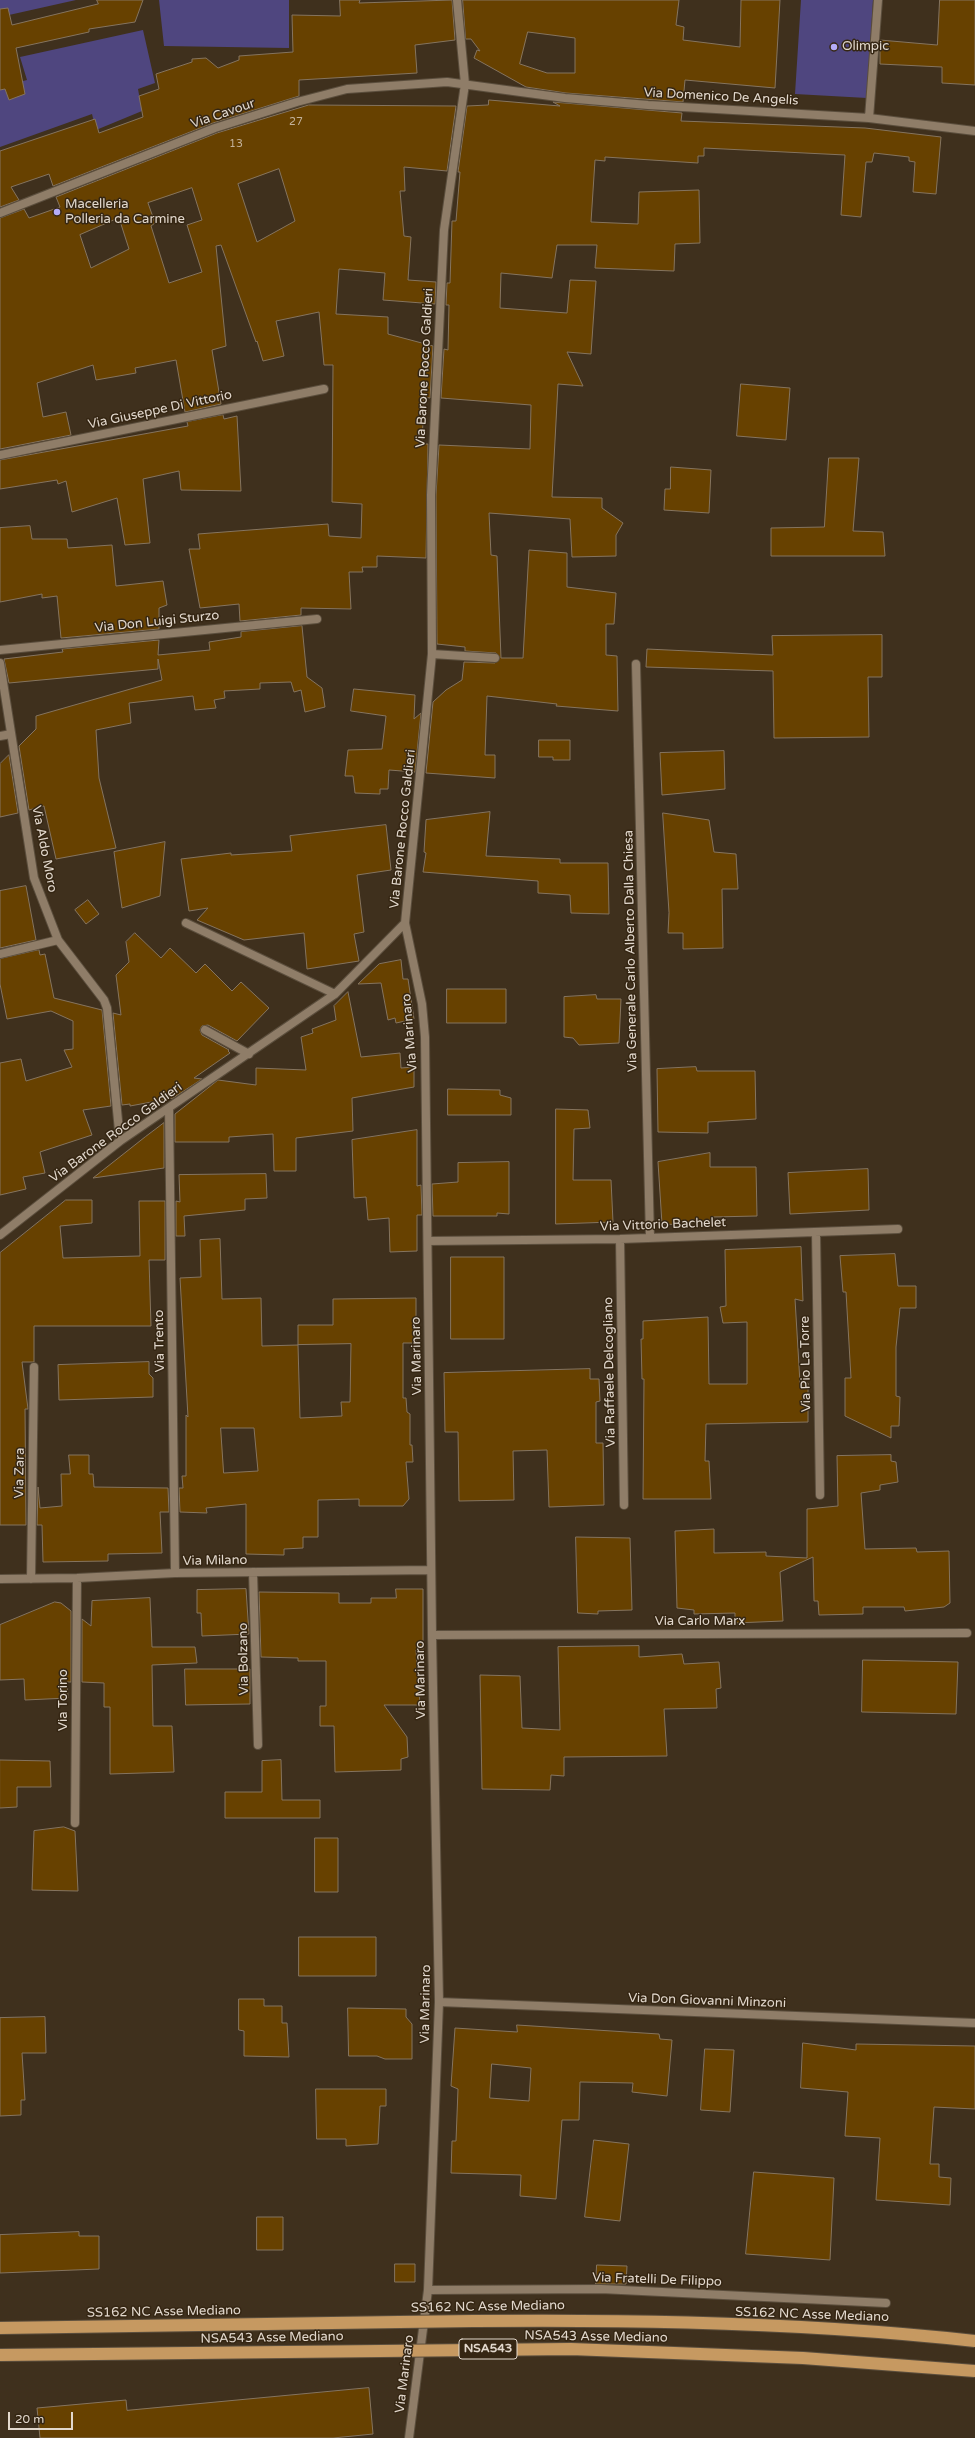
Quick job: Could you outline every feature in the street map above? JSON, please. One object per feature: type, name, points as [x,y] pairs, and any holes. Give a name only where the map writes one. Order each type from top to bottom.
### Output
[{"type":"highway","name":"SS162 NC Asse Mediano","points":[[0,2328],[568,2320],[878,2330],[975,2341]]},
{"type":"highway","name":"NSA543 Asse Mediano","points":[[0,2355],[571,2348],[803,2358],[975,2372]]},
{"type":"street","name":"Via Barone Rocco Galdieri","points":[[0,1235],[120,1141],[335,994],[405,923],[432,654],[431,495],[444,230],[465,84],[457,0]]},
{"type":"street","points":[[870,118],[878,0]]},
{"type":"street","name":"Via Cavour","points":[[0,213],[215,128],[297,102],[347,89],[447,82],[465,84]]},
{"type":"street","name":"Via Domenico De Angelis","points":[[465,84],[565,98],[648,105],[870,118],[975,131]]},
{"type":"street","name":"Via Giuseppe Di Vittorio","points":[[0,455],[324,389]]},
{"type":"street","name":"Via Don Luigi Sturzo","points":[[0,650],[316,619]]},
{"type":"street","points":[[432,654],[495,658]]},
{"type":"street","name":"Via Aldo Moro","points":[[0,663],[34,878],[58,940],[94,986],[107,1008],[120,1141]]},
{"type":"street","name":"Via Generale Carlo Alberto Dalla Chiesa","points":[[636,664],[650,1238]]},
{"type":"street","points":[[0,736],[11,734]]},
{"type":"street","points":[[186,923],[335,994]]},
{"type":"street","name":"Via Marinaro","points":[[405,923],[420,997],[425,1037],[431,1570],[439,2002],[428,2290],[409,2438]]},
{"type":"street","points":[[0,954],[58,940]]},
{"type":"street","points":[[205,1030],[249,1054]]},
{"type":"street","name":"Via Trento","points":[[169,1108],[175,1573]]},
{"type":"street","name":"Via Vittorio Bachelet","points":[[428,1241],[620,1239],[898,1229]]},
{"type":"street","name":"Via Pio La Torre","points":[[816,1233],[820,1495]]},
{"type":"street","name":"Via Raffaele Delcogliano","points":[[620,1239],[624,1506]]},
{"type":"street","name":"Via Zara","points":[[31,1579],[34,1367]]},
{"type":"street","name":"Via Milano","points":[[0,1578],[76,1578],[175,1573],[431,1570]]},
{"type":"street","name":"Via Bolzano","points":[[253,1572],[258,1745]]},
{"type":"street","name":"Via Torino","points":[[75,1823],[76,1578]]},
{"type":"street","name":"Via Carlo Marx","points":[[432,1635],[967,1633]]},
{"type":"street","name":"Via Don Giovanni Minzoni","points":[[439,2002],[975,2023]]},
{"type":"street","name":"Via Fratelli De Filippo","points":[[428,2290],[601,2289],[886,2303]]},
{"type":"shaded area","points":[[0,0],[76,0],[0,17]]},
{"type":"shaded area","points":[[159,0],[289,0],[289,48],[164,46]]},
{"type":"shaded area","name":"Olimpic","points":[[801,0],[873,0],[867,98],[795,94]]},
{"type":"shaded area","points":[[143,30],[155,83],[138,89],[142,111],[96,130],[92,114],[0,147],[0,87],[27,80],[20,57]]},
{"type":"building","points":[[97,0],[143,0],[135,22],[89,29],[89,32],[16,48],[25,94],[9,100],[5,89],[0,90],[0,9],[8,8],[12,25],[98,4]]},
{"type":"building","points":[[340,0],[360,0],[359,3],[452,0],[455,40],[415,45],[417,73],[299,80],[299,96],[213,123],[53,186],[49,174],[11,187],[19,200],[0,207],[0,151],[95,119],[99,133],[143,117],[139,96],[159,89],[156,74],[192,62],[192,59],[206,58],[218,68],[239,60],[239,56],[293,52],[292,15],[340,16]]},
{"type":"building","points":[[463,0],[679,0],[676,25],[684,27],[683,40],[740,47],[741,0],[780,0],[775,88],[685,80],[683,102],[566,93],[526,87],[474,58],[477,50],[480,51],[471,39],[466,39]],"holes":[[[528,32],[575,38],[575,73],[547,73],[520,64]]]},
{"type":"building","points":[[940,0],[975,0],[975,85],[942,83],[942,67],[880,64],[880,40],[937,45]]},
{"type":"building","points":[[489,100],[560,106],[553,102],[682,113],[681,121],[865,128],[941,137],[936,194],[913,192],[915,162],[909,161],[909,157],[874,153],[872,162],[866,162],[861,217],[841,215],[845,155],[704,148],[704,156],[698,156],[698,163],[605,157],[605,161],[595,160],[591,222],[638,224],[639,192],[699,190],[700,243],[675,244],[674,271],[595,268],[597,245],[557,245],[552,278],[501,273],[500,308],[567,313],[570,280],[596,281],[591,354],[567,352],[583,386],[558,384],[552,497],[602,498],[602,508],[623,523],[616,535],[616,556],[572,557],[570,519],[489,513],[491,555],[497,556],[501,658],[523,658],[529,550],[567,553],[567,587],[616,593],[614,624],[606,624],[606,655],[617,656],[618,711],[556,706],[557,704],[487,696],[485,755],[495,755],[495,778],[426,773],[433,702],[446,690],[462,680],[464,662],[495,663],[500,658],[496,653],[465,651],[465,647],[437,644],[436,495],[439,445],[530,449],[531,405],[441,398],[444,349],[448,350],[449,305],[446,305],[447,283],[450,283],[452,221],[456,221],[460,172],[458,172],[467,106],[488,105]]},
{"type":"building","points":[[309,105],[456,106],[447,171],[404,167],[405,191],[400,191],[404,236],[411,237],[408,280],[436,282],[435,304],[383,300],[385,273],[339,269],[336,314],[388,317],[388,334],[433,346],[430,398],[424,397],[422,444],[428,444],[426,558],[377,556],[377,567],[362,567],[363,572],[349,572],[351,609],[301,608],[301,615],[240,621],[239,604],[200,608],[189,549],[200,549],[198,534],[328,524],[329,536],[361,538],[362,504],[332,502],[333,365],[324,365],[319,312],[276,321],[284,356],[263,361],[221,245],[216,246],[226,346],[212,350],[221,404],[185,412],[176,360],[135,368],[136,373],[96,380],[93,365],[37,383],[43,417],[66,412],[71,435],[0,449],[0,218],[24,209],[29,218],[60,207],[56,197],[217,133]],"holes":[[[279,169],[295,221],[257,242],[238,184]],[[192,188],[202,220],[187,225],[202,272],[169,283],[151,226],[155,223],[148,203]],[[119,218],[129,249],[91,268],[80,235]]]},
{"type":"building","points":[[741,384],[790,388],[786,440],[737,436]]},
{"type":"building","points":[[223,415],[224,419],[237,416],[241,491],[181,490],[179,471],[143,479],[150,543],[125,545],[117,498],[72,512],[66,481],[58,484],[57,480],[0,489],[0,460],[188,426],[187,422]]},
{"type":"building","points":[[829,458],[859,458],[853,531],[883,532],[885,556],[771,556],[771,528],[824,527]]},
{"type":"building","points":[[671,467],[711,470],[709,513],[664,510],[665,489],[670,489]]},
{"type":"building","points":[[30,526],[32,539],[67,539],[68,548],[112,545],[116,586],[163,581],[167,605],[159,608],[159,629],[61,638],[57,596],[42,598],[42,594],[0,602],[0,528]]},
{"type":"building","points":[[302,626],[307,677],[322,688],[325,707],[305,712],[301,690],[294,692],[291,682],[260,683],[260,689],[224,691],[225,698],[214,700],[216,708],[195,710],[193,696],[129,703],[131,723],[96,730],[99,778],[116,848],[56,859],[44,806],[29,810],[19,746],[36,729],[36,716],[162,680],[158,659],[158,669],[9,683],[4,659],[63,652],[62,649],[159,640],[158,655],[210,650],[209,642],[241,637],[241,632]]},
{"type":"building","points":[[882,635],[882,677],[868,677],[869,737],[774,738],[773,671],[646,667],[647,649],[773,655],[772,636]]},
{"type":"building","points":[[354,689],[415,695],[414,719],[421,713],[415,772],[389,770],[388,789],[380,789],[380,794],[355,793],[353,776],[345,776],[348,750],[382,749],[386,716],[351,711]]},
{"type":"building","points":[[539,740],[570,740],[570,760],[553,760],[553,757],[539,757]]},
{"type":"building","points":[[724,751],[725,789],[662,795],[660,753]]},
{"type":"building","points":[[9,755],[18,813],[0,817],[0,764]]},
{"type":"building","points":[[490,812],[486,856],[560,859],[560,863],[608,863],[609,914],[571,913],[570,895],[538,893],[538,881],[423,872],[426,853],[424,852],[426,820]]},
{"type":"building","points":[[663,813],[709,820],[714,852],[736,854],[738,889],[722,889],[723,948],[683,949],[683,933],[668,933],[669,913]]},
{"type":"building","points":[[386,825],[391,870],[357,875],[364,932],[354,934],[359,961],[307,969],[304,933],[244,940],[197,920],[208,908],[189,911],[181,859],[231,853],[231,855],[292,851],[290,836]]},
{"type":"building","points":[[165,842],[160,896],[122,908],[114,852]]},
{"type":"building","points":[[26,886],[36,940],[0,948],[0,891]]},
{"type":"building","points":[[88,900],[99,914],[86,924],[75,910]]},
{"type":"building","points":[[135,933],[161,958],[170,948],[196,973],[205,964],[232,991],[241,982],[269,1008],[237,1041],[208,1025],[202,1026],[200,1030],[202,1035],[229,1050],[228,1051],[230,1053],[194,1078],[202,1079],[173,1098],[130,1106],[130,1104],[122,1105],[113,1013],[121,1015],[116,975],[129,962],[126,942]]},
{"type":"building","points":[[39,950],[40,955],[45,954],[54,998],[102,1010],[111,1106],[83,1110],[92,1135],[40,1152],[45,1173],[23,1177],[26,1189],[0,1195],[0,1063],[21,1059],[26,1081],[72,1067],[64,1050],[73,1049],[73,1021],[51,1011],[7,1019],[0,984],[0,959]]},
{"type":"building","points":[[401,960],[403,979],[408,979],[414,1019],[396,1023],[395,1018],[388,1020],[381,983],[358,984],[379,964]]},
{"type":"building","points":[[447,989],[506,989],[506,1023],[447,1023]]},
{"type":"building","points":[[348,992],[361,1057],[400,1053],[401,1068],[414,1067],[414,1087],[352,1098],[353,1131],[296,1138],[296,1171],[274,1171],[273,1134],[229,1137],[229,1142],[175,1142],[175,1114],[218,1080],[256,1085],[256,1068],[306,1070],[301,1037],[313,1033],[312,1029],[336,1020],[334,1006]]},
{"type":"building","points":[[596,995],[597,999],[621,999],[619,1043],[579,1045],[573,1038],[564,1037],[564,997]]},
{"type":"building","points":[[696,1067],[697,1071],[755,1071],[756,1119],[708,1122],[708,1133],[658,1132],[657,1069]]},
{"type":"building","points":[[448,1089],[500,1090],[500,1095],[511,1098],[511,1115],[448,1115]]},
{"type":"building","points":[[556,1109],[588,1110],[590,1128],[574,1129],[573,1180],[611,1180],[613,1222],[556,1224]]},
{"type":"building","points":[[164,1123],[164,1168],[93,1178],[145,1137]]},
{"type":"building","points":[[417,1130],[417,1186],[421,1185],[422,1215],[417,1215],[417,1251],[390,1252],[389,1218],[368,1220],[366,1197],[354,1198],[352,1140]]},
{"type":"building","points":[[710,1153],[710,1167],[756,1167],[757,1216],[712,1217],[712,1220],[694,1221],[690,1225],[662,1224],[658,1162]]},
{"type":"building","points":[[509,1162],[509,1214],[497,1213],[497,1216],[433,1216],[432,1184],[458,1182],[458,1163]]},
{"type":"building","points":[[868,1169],[869,1210],[790,1214],[788,1173]]},
{"type":"building","points":[[266,1174],[267,1198],[245,1199],[245,1210],[184,1216],[185,1236],[176,1236],[176,1201],[180,1202],[179,1175]]},
{"type":"building","points":[[66,1200],[92,1200],[92,1223],[60,1226],[63,1258],[140,1256],[139,1201],[165,1201],[165,1260],[149,1260],[151,1326],[34,1326],[34,1362],[22,1362],[28,1409],[25,1409],[26,1525],[0,1525],[0,1253]]},
{"type":"building","points":[[220,1239],[222,1299],[261,1298],[262,1346],[298,1345],[298,1325],[333,1325],[333,1299],[416,1298],[416,1343],[403,1343],[403,1398],[406,1398],[407,1412],[410,1414],[410,1445],[412,1445],[413,1462],[406,1462],[409,1499],[403,1506],[359,1506],[359,1499],[318,1500],[318,1537],[303,1537],[303,1548],[284,1549],[284,1555],[246,1554],[246,1504],[206,1508],[207,1513],[180,1512],[179,1488],[183,1488],[182,1476],[186,1476],[186,1415],[188,1417],[180,1278],[201,1277],[200,1240]],"holes":[[[351,1344],[350,1402],[341,1402],[342,1416],[300,1418],[298,1345]],[[221,1428],[254,1428],[258,1471],[224,1473]]]},
{"type":"building","points":[[801,1247],[803,1301],[795,1299],[800,1383],[808,1383],[808,1422],[706,1424],[705,1461],[709,1461],[711,1499],[643,1499],[644,1379],[642,1379],[641,1339],[643,1339],[643,1321],[708,1317],[709,1384],[747,1384],[747,1322],[723,1323],[720,1307],[726,1306],[725,1250]]},
{"type":"building","points":[[895,1254],[898,1286],[916,1286],[916,1308],[900,1308],[896,1347],[896,1396],[900,1397],[899,1426],[891,1426],[891,1438],[845,1416],[845,1378],[851,1378],[846,1292],[843,1292],[840,1256]]},
{"type":"building","points":[[451,1257],[504,1257],[504,1339],[451,1339]]},
{"type":"building","points":[[149,1362],[149,1374],[153,1378],[153,1397],[59,1400],[58,1365]]},
{"type":"building","points":[[590,1369],[590,1379],[599,1379],[600,1401],[596,1402],[596,1443],[603,1443],[604,1505],[549,1507],[547,1450],[513,1451],[514,1500],[459,1501],[458,1432],[445,1432],[444,1373]]},
{"type":"building","points":[[69,1455],[89,1455],[89,1474],[93,1474],[94,1487],[168,1488],[169,1512],[160,1512],[162,1553],[108,1554],[108,1561],[43,1562],[42,1525],[37,1525],[38,1487],[40,1508],[62,1506],[61,1474],[70,1474]]},
{"type":"building","points":[[891,1455],[891,1461],[896,1462],[898,1482],[880,1485],[880,1490],[861,1493],[865,1549],[916,1548],[917,1552],[949,1551],[950,1603],[944,1607],[905,1611],[904,1607],[863,1607],[863,1614],[819,1615],[818,1601],[814,1601],[813,1557],[780,1572],[783,1621],[735,1623],[735,1613],[694,1614],[694,1610],[677,1608],[675,1531],[714,1529],[714,1553],[766,1552],[766,1556],[807,1558],[807,1509],[838,1506],[837,1456]]},
{"type":"building","points":[[576,1537],[630,1538],[632,1610],[598,1611],[598,1614],[578,1613]]},
{"type":"building","points":[[246,1589],[249,1634],[202,1636],[201,1613],[197,1613],[197,1590]]},
{"type":"building","points":[[396,1589],[423,1589],[423,1650],[416,1650],[420,1705],[384,1705],[407,1737],[408,1757],[401,1759],[401,1770],[335,1772],[334,1726],[320,1726],[320,1706],[326,1706],[326,1661],[298,1661],[298,1658],[261,1657],[259,1592],[339,1593],[339,1603],[371,1603],[371,1598],[396,1598]]},
{"type":"building","points":[[150,1598],[152,1647],[195,1647],[197,1663],[152,1665],[153,1726],[172,1726],[174,1772],[110,1774],[110,1707],[104,1707],[104,1683],[82,1682],[82,1619],[91,1626],[92,1601]]},
{"type":"building","points":[[55,1602],[61,1603],[71,1611],[71,1682],[67,1682],[68,1698],[25,1700],[24,1679],[0,1680],[0,1625]]},
{"type":"building","points":[[639,1646],[639,1657],[682,1654],[684,1664],[719,1662],[721,1688],[716,1689],[717,1708],[664,1709],[667,1756],[564,1757],[564,1776],[551,1775],[550,1790],[482,1789],[480,1675],[520,1676],[522,1728],[560,1730],[558,1647]]},
{"type":"building","points":[[863,1660],[958,1662],[956,1714],[862,1712]]},
{"type":"building","points":[[185,1669],[250,1669],[250,1704],[186,1705]]},
{"type":"building","points":[[0,1760],[50,1761],[51,1787],[17,1787],[17,1807],[0,1808]]},
{"type":"building","points":[[281,1760],[282,1800],[320,1800],[320,1818],[225,1818],[225,1792],[262,1792],[262,1761]]},
{"type":"building","points":[[64,1827],[75,1831],[78,1891],[32,1890],[34,1831]]},
{"type":"building","points":[[315,1838],[338,1838],[338,1892],[315,1892]]},
{"type":"building","points":[[299,1937],[376,1937],[376,1976],[299,1976]]},
{"type":"building","points":[[239,1999],[264,1999],[264,2006],[282,2006],[282,2023],[287,2023],[289,2057],[244,2056],[244,2031],[239,2030]]},
{"type":"building","points":[[348,2008],[406,2009],[406,2017],[412,2024],[412,2059],[385,2059],[377,2056],[349,2056]]},
{"type":"building","points":[[45,2017],[46,2053],[22,2053],[25,2100],[21,2100],[21,2115],[0,2116],[0,2018]]},
{"type":"building","points":[[517,2025],[659,2034],[660,2039],[672,2040],[667,2096],[632,2092],[633,2083],[580,2082],[579,2120],[562,2120],[556,2199],[520,2196],[521,2175],[451,2173],[452,2141],[456,2141],[458,2089],[451,2086],[455,2028],[517,2032]],"holes":[[[492,2064],[531,2068],[529,2101],[490,2098]]]},
{"type":"building","points":[[803,2043],[856,2050],[856,2044],[975,2046],[975,2109],[934,2107],[930,2164],[939,2164],[939,2177],[951,2178],[950,2205],[876,2200],[880,2138],[845,2136],[848,2092],[801,2088]]},
{"type":"building","points":[[705,2049],[734,2050],[730,2112],[701,2110]]},
{"type":"building","points":[[316,2089],[386,2089],[386,2106],[380,2106],[378,2144],[346,2146],[346,2139],[317,2139]]},
{"type":"building","points":[[594,2140],[629,2144],[620,2221],[585,2217]]},
{"type":"building","points":[[754,2172],[834,2178],[830,2260],[746,2254]]},
{"type":"building","points":[[257,2217],[283,2217],[283,2250],[257,2250]]},
{"type":"building","points":[[79,2232],[79,2236],[99,2236],[99,2269],[0,2273],[0,2235]]},
{"type":"building","points":[[395,2264],[415,2264],[415,2282],[395,2282]]},
{"type":"building","points":[[597,2265],[627,2266],[626,2284],[596,2284]]},
{"type":"building","points":[[369,2388],[373,2434],[333,2438],[40,2438],[37,2408],[126,2400],[127,2410]]},
{"type":"place","name":"Olimpic","points":[[834,47]]},
{"type":"place","name":"Macelleria Polleria da Carmine","points":[[57,212]]}]
